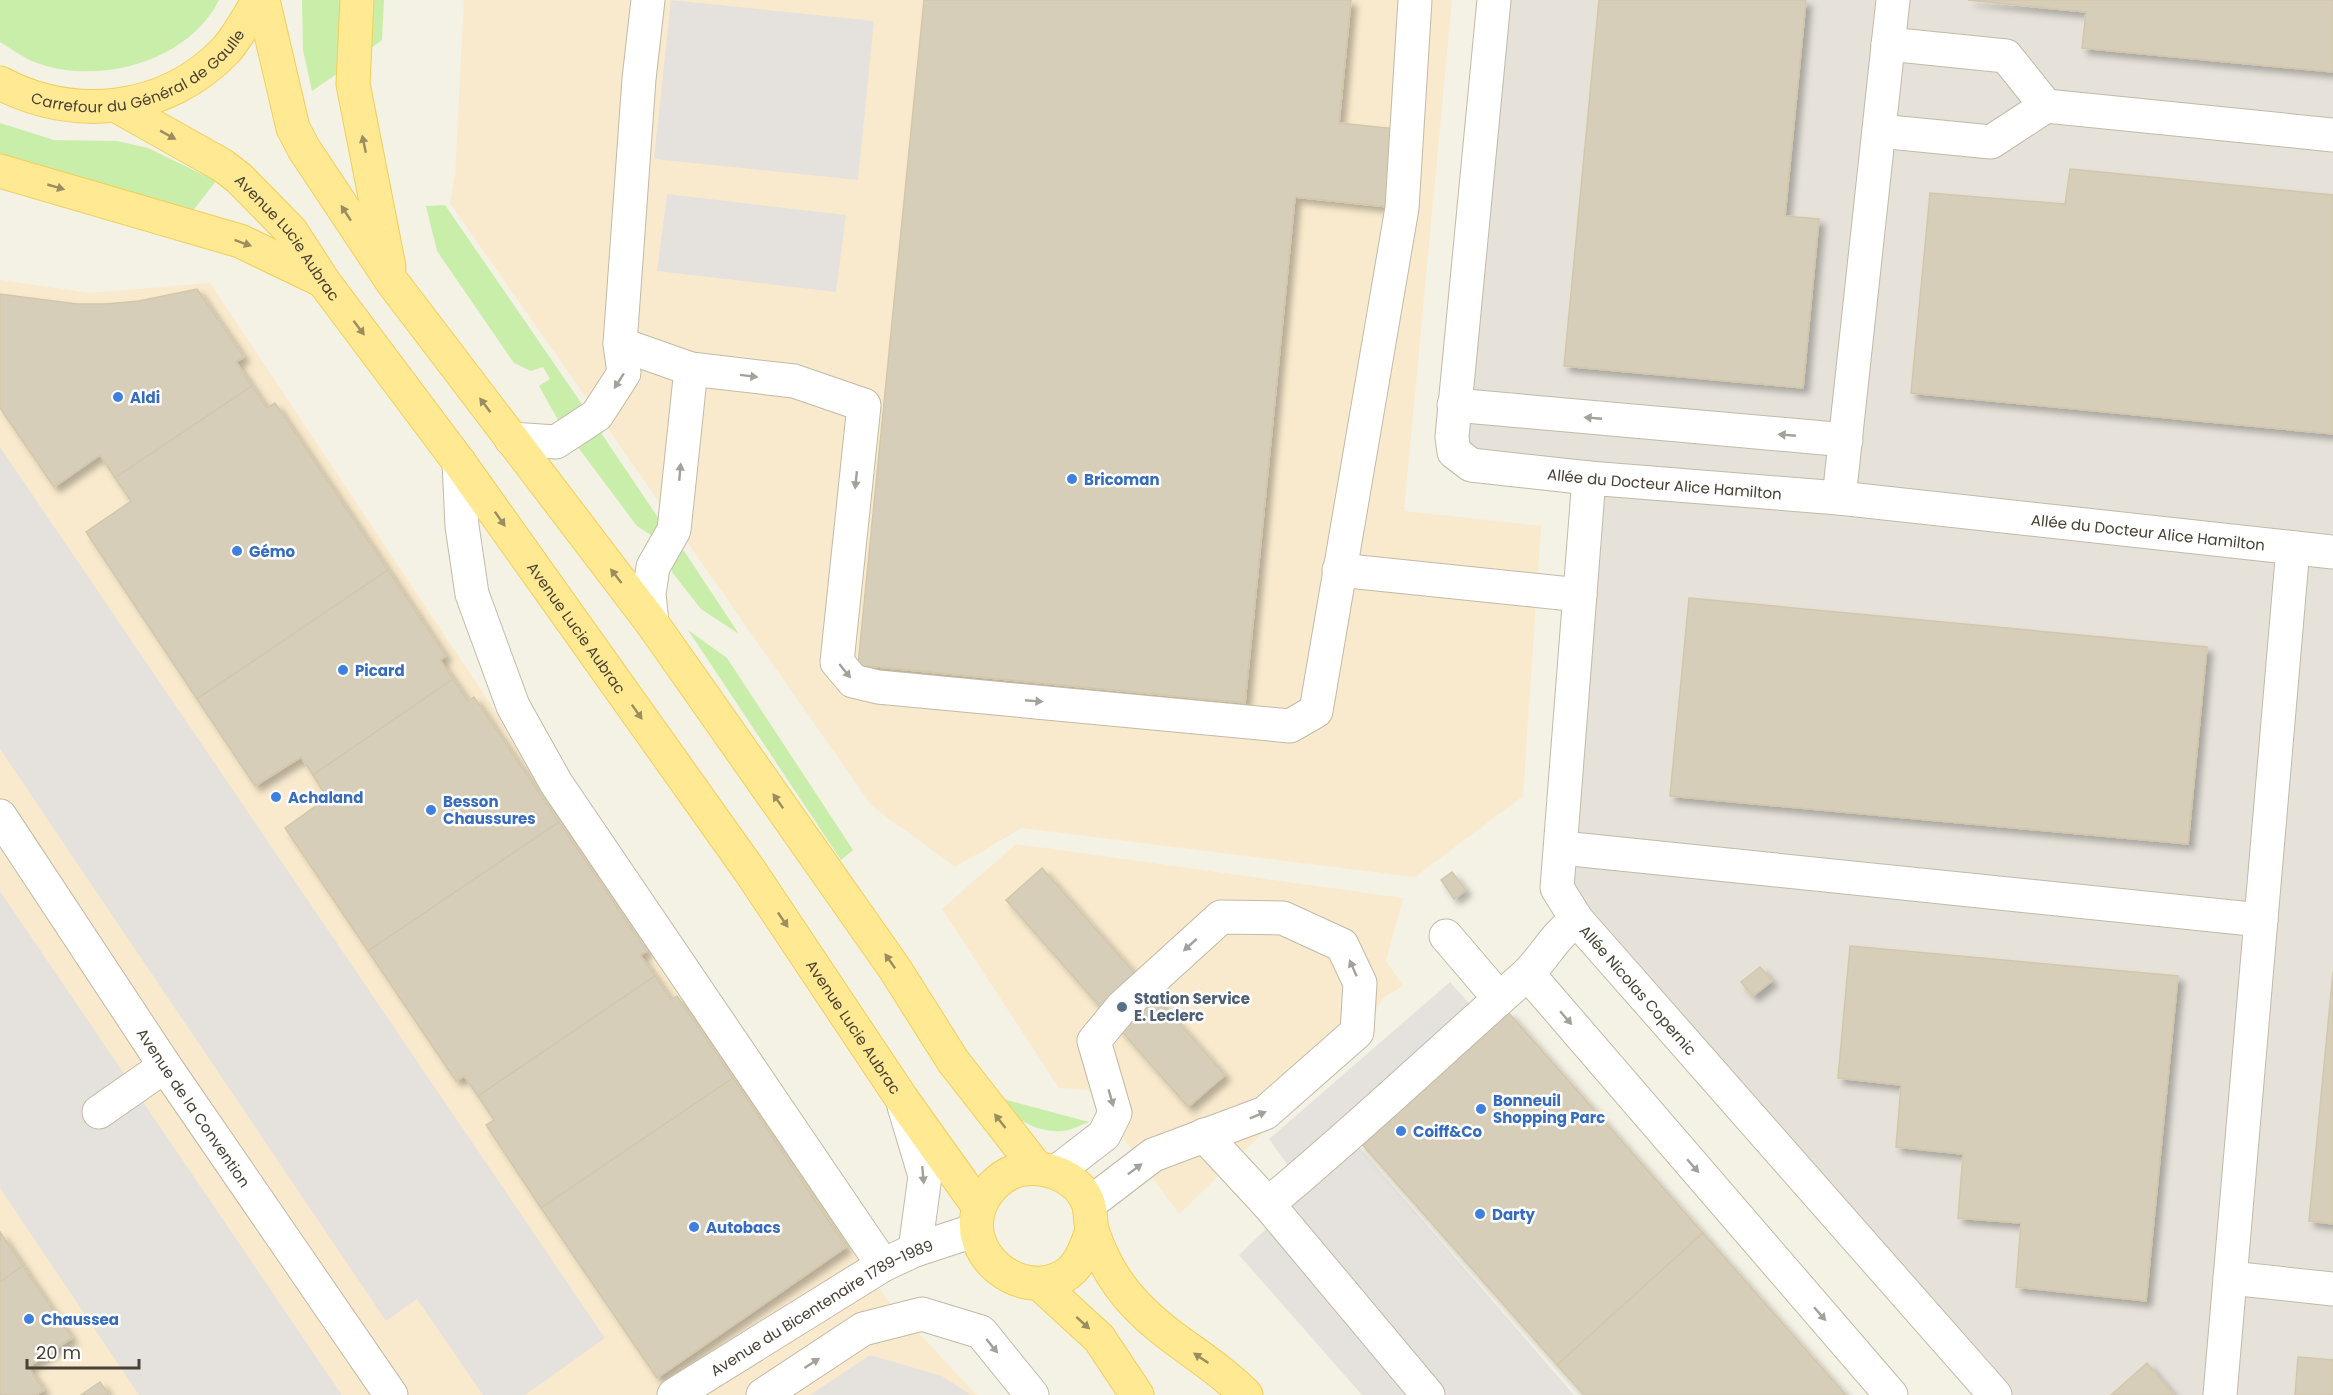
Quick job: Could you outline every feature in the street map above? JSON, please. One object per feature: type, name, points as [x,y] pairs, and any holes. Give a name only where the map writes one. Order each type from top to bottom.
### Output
[{"type":"main road","points":[[261,0],[293,128],[393,283],[652,623],[895,969],[953,1061],[1046,1170],[1074,1183],[1110,1270],[1136,1306],[1170,1336],[1228,1377],[1246,1395]]},
{"type":"main road","name":"Carrefour du Général de Gaulle","points":[[0,83],[25,96],[70,107],[117,106],[163,93],[196,74],[224,52],[261,0]]},
{"type":"main road","points":[[357,0],[353,84],[393,283]]},
{"type":"main road","name":"Avenue Lucie Aubrac","points":[[117,106],[239,178],[291,231],[324,282],[459,462],[750,872],[902,1099],[978,1219],[983,1250],[997,1270],[1016,1280],[1040,1284]]},
{"type":"main road","points":[[0,171],[240,241],[324,282]]},
{"type":"main road","points":[[978,1219],[988,1191],[1001,1178],[1018,1170],[1046,1170]]},
{"type":"main road","points":[[1090,1218],[1082,1258],[1064,1276],[1040,1284],[1098,1338],[1137,1395]]},
{"type":"street","points":[[511,439],[556,442],[597,415],[624,373],[620,344],[639,79],[648,0]]},
{"type":"street","points":[[620,344],[691,369],[794,381],[864,405],[837,662],[853,681],[890,688],[1290,726],[1316,711],[1402,208],[1415,0]]},
{"type":"street","name":"Allée du Docteur Alice Hamilton","points":[[1494,0],[1452,437],[1454,452],[1472,465],[1589,478],[1839,498],[2333,552]]},
{"type":"street","points":[[1839,498],[1893,0]]},
{"type":"street","points":[[1888,44],[2006,56],[2046,106]]},
{"type":"street","points":[[1879,131],[1991,142],[2046,106],[2333,135]]},
{"type":"street","points":[[652,623],[649,594],[653,567],[674,530],[691,369]]},
{"type":"street","points":[[1454,405],[1846,440]]},
{"type":"street","points":[[459,462],[462,526],[472,594],[513,706],[556,783],[883,1265]]},
{"type":"street","name":"Allée Nicolas Copernic","points":[[1589,478],[1562,848],[1557,888],[1577,920],[1995,1395]]},
{"type":"street","points":[[2220,1395],[2294,548]]},
{"type":"street","points":[[1339,570],[1580,595]]},
{"type":"street","name":"Avenue de la Convention","points":[[0,816],[165,1066],[391,1395]]},
{"type":"street","points":[[1562,848],[2261,920]]},
{"type":"street","points":[[1046,1170],[1104,1135],[1115,1113],[1094,1041],[1122,1006],[1221,917],[1283,918],[1342,945],[1360,983],[1357,1032],[1265,1113],[1152,1155],[1090,1218]]},
{"type":"street","points":[[1268,1204],[1341,1144],[1528,974],[1560,931],[1577,920]]},
{"type":"street","points":[[1446,936],[1499,998]]},
{"type":"street","points":[[1528,974],[1891,1395]]},
{"type":"street","points":[[99,1112],[165,1066]]},
{"type":"street","points":[[902,1099],[925,1176],[915,1250]]},
{"type":"street","points":[[1204,1135],[1268,1204],[1428,1395]]},
{"type":"street","name":"Avenue du Bicentenaire 1789-1989","points":[[674,1395],[883,1265],[978,1219]]},
{"type":"street","points":[[2230,1278],[2333,1289]]},
{"type":"street","points":[[763,1395],[863,1329],[922,1314],[981,1332],[1032,1395]]},
{"type":"shaded area","points":[[464,0],[1452,0],[1404,511],[1541,526],[1523,796],[1415,877],[1022,828],[955,867],[872,806],[450,203],[455,175]]},
{"type":"shaded area","points":[[671,0],[874,21],[858,180],[654,159]]},
{"type":"shaded area","points":[[1505,0],[2333,0],[2333,1395],[1988,1395],[1553,892],[1582,484],[1457,470]]},
{"type":"shaded area","points":[[667,194],[846,215],[836,292],[657,271]]},
{"type":"shaded area","name":"Achaland","points":[[0,280],[90,293],[210,283],[888,1301],[977,1395],[0,1395]]},
{"type":"shaded area","points":[[0,447],[605,1338],[525,1395],[483,1395],[417,1299],[386,1321],[0,749]]},
{"type":"shaded area","points":[[1016,844],[1403,898],[1386,961],[1403,986],[1383,998],[1360,1039],[1179,1214],[1088,1090],[1059,1088],[942,909]]},
{"type":"shaded area","points":[[0,891],[342,1395],[139,1395],[0,1188]]},
{"type":"shaded area","points":[[1450,982],[1474,1009],[1341,1126],[1574,1395],[1362,1395],[1239,1255],[1288,1208],[1287,1164],[1269,1139]]},
{"type":"shaded area","points":[[870,1355],[942,1376],[971,1395],[810,1395]]},
{"type":"green space","points":[[0,0],[219,0],[205,22],[185,40],[163,54],[137,64],[110,70],[83,71],[57,68],[32,61],[0,42]]},
{"type":"green space","points":[[302,0],[344,0],[341,71],[312,91],[303,50]]},
{"type":"green space","points":[[369,0],[384,0],[382,40],[367,51]]},
{"type":"green space","points":[[0,123],[54,140],[117,141],[148,148],[216,181],[188,217],[0,161]]},
{"type":"green space","points":[[445,205],[586,410],[569,422],[558,420],[539,386],[550,379],[543,367],[531,371],[514,363],[437,251],[426,206]]},
{"type":"green space","points":[[599,430],[663,525],[654,537],[637,526],[577,446]]},
{"type":"green space","points":[[680,545],[739,634],[701,609],[672,572],[672,557]]},
{"type":"green space","points":[[688,630],[727,658],[853,850],[841,860]]},
{"type":"green space","points":[[996,1097],[1089,1122],[1064,1131],[1042,1129],[1017,1117]]},
{"type":"building","name":"Bricoman","points":[[924,0],[1351,0],[1339,123],[1396,129],[1388,207],[1295,197],[1245,703],[858,665]]},
{"type":"building","points":[[1599,0],[1806,0],[1785,216],[1819,219],[1803,388],[1564,366]]},
{"type":"building","points":[[1968,0],[2333,0],[2333,72],[2082,48],[2086,12]]},
{"type":"building","points":[[2070,169],[2333,195],[2333,434],[1911,393],[1930,193],[2065,204]]},
{"type":"building","name":"Aldi","points":[[197,289],[244,357],[236,362],[252,386],[115,478],[100,455],[54,487],[0,408],[0,294],[77,304],[105,304],[139,301]]},
{"type":"building","name":"Gémo","points":[[252,386],[267,408],[275,403],[388,570],[197,699],[86,532],[131,501],[115,478]]},
{"type":"building","name":"Picard","points":[[388,570],[446,656],[440,660],[453,679],[313,775],[301,757],[255,786],[197,699]]},
{"type":"building","points":[[1689,598],[2207,647],[2188,844],[1670,796]]},
{"type":"building","name":"Besson Chaussures","points":[[453,679],[468,701],[474,697],[559,822],[368,951],[285,828],[327,798],[313,775]]},
{"type":"building","points":[[559,822],[647,951],[640,955],[655,976],[478,1096],[464,1076],[456,1081],[368,951]]},
{"type":"building","points":[[1042,868],[1225,1075],[1188,1107],[1006,900]]},
{"type":"building","points":[[1452,872],[1466,890],[1454,899],[1441,880]]},
{"type":"building","points":[[1850,946],[2178,976],[2146,1301],[2016,1287],[2021,1223],[1958,1218],[1963,1154],[1896,1147],[1901,1085],[1838,1078]]},
{"type":"building","points":[[1760,967],[1772,981],[1753,996],[1741,982]]},
{"type":"building","points":[[2333,972],[2333,1224],[2309,1221]]},
{"type":"building","points":[[655,976],[671,1000],[677,996],[733,1078],[541,1208],[486,1125],[494,1120],[478,1096]]},
{"type":"building","points":[[1508,1012],[1703,1233],[1557,1365],[1360,1142]]},
{"type":"building","name":"Autobacs","points":[[733,1078],[846,1247],[657,1378],[541,1208]]},
{"type":"building","points":[[0,1232],[23,1266],[0,1282]]},
{"type":"building","points":[[1703,1233],[1846,1395],[1584,1395],[1557,1365]]},
{"type":"building","name":"Chaussea","points":[[23,1266],[72,1338],[28,1367],[44,1390],[36,1395],[0,1395],[0,1282]]},
{"type":"building","points":[[2298,1357],[2333,1360],[2333,1395],[2295,1395]]},
{"type":"building","points":[[2147,1363],[2174,1395],[2111,1395]]},
{"type":"building","points":[[100,1382],[109,1395],[81,1395]]},
{"type":"place","name":"Aldi","points":[[118,397]]},
{"type":"place","name":"Bricoman","points":[[1072,479]]},
{"type":"place","name":"Gémo","points":[[237,551]]},
{"type":"place","name":"Picard","points":[[343,670]]},
{"type":"place","name":"Achaland","points":[[276,797]]},
{"type":"place","name":"Besson Chaussures","points":[[431,810]]},
{"type":"place","name":"Station Service E. Leclerc","points":[[1122,1007]]},
{"type":"place","name":"Bonneuil Shopping Parc","points":[[1481,1109]]},
{"type":"place","name":"Coiff&Co","points":[[1401,1131]]},
{"type":"place","name":"Darty","points":[[1480,1214]]},
{"type":"place","name":"Autobacs","points":[[694,1227]]},
{"type":"place","name":"Chaussea","points":[[29,1319]]}]
